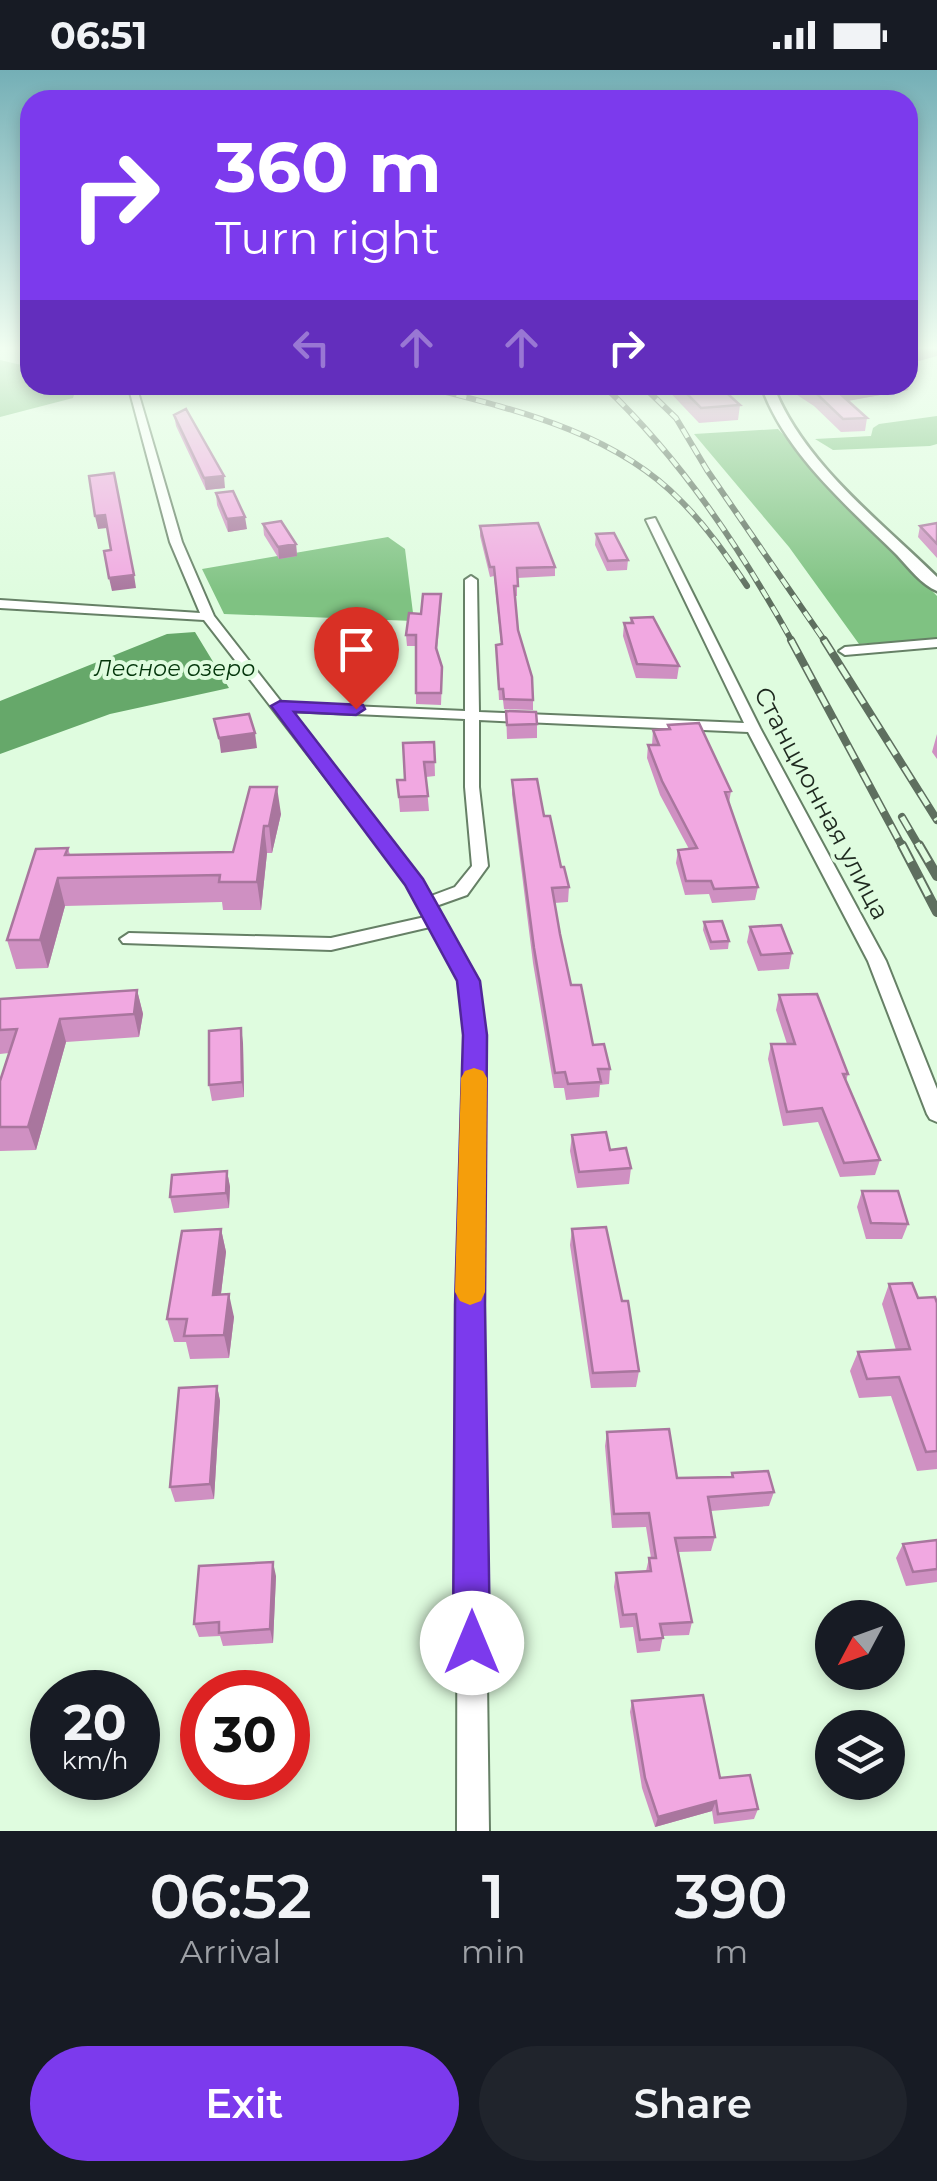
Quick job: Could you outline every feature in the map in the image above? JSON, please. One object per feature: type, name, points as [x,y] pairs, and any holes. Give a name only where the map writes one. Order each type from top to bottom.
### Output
[{"type":"street","points":[[145,430],[176,542],[208,617],[415,884],[468,981],[475,1035],[470,1305],[472,1831]]},
{"type":"street","points":[[792,430],[937,586]]},
{"type":"street","name":"Станционная улица","points":[[651,520],[752,728],[877,962],[937,1114]]},
{"type":"street","points":[[129,939],[331,944],[430,912],[461,891],[480,866],[471,714],[470,580]]},
{"type":"street","points":[[0,604],[208,617]]},
{"type":"street","points":[[845,650],[937,643]]},
{"type":"street","points":[[280,706],[752,728]]},
{"type":"shaded area","points":[[779,430],[937,596],[937,639],[859,644],[789,547],[694,434]]},
{"type":"shaded area","points":[[872,430],[937,430],[937,444],[833,450],[815,439],[871,436]]},
{"type":"shaded area","points":[[388,537],[405,549],[414,621],[224,614],[202,569]]},
{"type":"water","name":"Лесное озеро","points":[[195,632],[229,688],[110,714],[0,754],[0,701],[167,634]]},
{"type":"building","points":[[181,430],[198,430],[224,476],[204,478]]},
{"type":"building","points":[[114,473],[134,575],[109,578],[104,551],[111,550],[105,515],[95,516],[89,476]]},
{"type":"building","points":[[233,491],[245,517],[227,519],[216,493]]},
{"type":"building","points":[[281,521],[296,544],[278,547],[263,524]]},
{"type":"building","points":[[538,523],[555,567],[517,568],[518,586],[514,586],[518,630],[532,677],[533,700],[504,699],[503,689],[499,689],[496,645],[502,644],[494,567],[490,567],[480,526]]},
{"type":"building","points":[[937,523],[937,544],[920,526]]},
{"type":"building","points":[[614,533],[628,560],[608,561],[596,534]]},
{"type":"building","points":[[423,594],[441,594],[436,648],[442,667],[441,693],[416,693],[416,635],[406,635],[409,613],[421,614]]},
{"type":"building","points":[[653,617],[679,666],[637,664],[624,623],[633,623],[631,618]]},
{"type":"building","points":[[506,711],[536,712],[537,724],[507,725]]},
{"type":"building","points":[[249,714],[255,733],[219,738],[214,719]]},
{"type":"building","points":[[699,723],[731,791],[725,792],[758,887],[714,889],[711,881],[686,881],[678,850],[697,848],[648,745],[659,745],[653,730]]},
{"type":"building","points":[[434,742],[435,762],[424,762],[428,796],[399,797],[397,780],[405,780],[403,743]]},
{"type":"building","points":[[537,779],[544,816],[550,816],[569,887],[552,888],[571,985],[581,985],[593,1045],[604,1044],[610,1069],[598,1069],[601,1082],[568,1084],[565,1072],[555,1073],[512,780]]},
{"type":"building","points":[[250,787],[277,787],[269,826],[264,826],[257,882],[219,882],[220,875],[58,878],[40,940],[7,940],[36,849],[68,848],[65,855],[233,852]]},
{"type":"building","points":[[722,921],[729,941],[711,942],[704,922]]},
{"type":"building","points":[[781,925],[792,953],[761,955],[750,927]]},
{"type":"building","points":[[137,990],[134,1014],[60,1019],[28,1127],[0,1127],[0,1081],[17,1029],[0,1030],[0,999]]},
{"type":"building","points":[[817,994],[848,1074],[843,1074],[880,1160],[844,1163],[822,1108],[787,1112],[771,1044],[795,1044],[779,995]]},
{"type":"building","points":[[241,1028],[242,1082],[209,1085],[209,1031]]},
{"type":"building","points":[[606,1132],[610,1150],[626,1148],[631,1168],[579,1172],[572,1135]]},
{"type":"building","points":[[227,1171],[226,1193],[170,1197],[172,1175]]},
{"type":"building","points":[[862,1191],[898,1191],[908,1224],[871,1223]]},
{"type":"building","points":[[606,1227],[622,1301],[628,1301],[639,1371],[593,1373],[572,1229]]},
{"type":"building","points":[[221,1229],[213,1295],[229,1294],[224,1335],[184,1336],[187,1319],[167,1319],[182,1231]]},
{"type":"building","points":[[912,1283],[918,1298],[935,1297],[937,1303],[937,1451],[926,1452],[899,1377],[867,1379],[858,1352],[910,1349],[889,1284]]},
{"type":"building","points":[[217,1386],[210,1484],[170,1487],[179,1388]]},
{"type":"building","points":[[669,1429],[677,1478],[733,1477],[732,1473],[768,1471],[774,1492],[708,1497],[715,1537],[675,1538],[692,1622],[660,1624],[663,1638],[640,1640],[636,1614],[623,1615],[616,1573],[651,1571],[649,1558],[656,1558],[649,1513],[614,1514],[607,1432]]},
{"type":"building","points":[[937,1540],[937,1569],[913,1572],[903,1544]]},
{"type":"building","points":[[273,1562],[270,1629],[219,1633],[219,1622],[194,1624],[199,1566]]},
{"type":"building","points":[[703,1695],[720,1778],[750,1775],[758,1809],[718,1814],[716,1801],[658,1817],[645,1778],[632,1701]]},
{"type":"railway","points":[[571,430],[624,456],[654,477],[690,511],[747,586]]},
{"type":"railway","points":[[647,430],[708,506],[793,643]]},
{"type":"railway","points":[[683,430],[825,641]]},
{"type":"railway","points":[[791,640],[903,848]]},
{"type":"railway","points":[[825,641],[937,820]]},
{"type":"railway","points":[[902,817],[920,848]]},
{"type":"railway","points":[[902,845],[937,912]]},
{"type":"railway","points":[[919,845],[937,876]]},
{"type":"slow traffic","points":[[470,1292],[474,1078]]},
{"type":"route","points":[[356,709],[280,706],[415,884],[468,981],[472,1008],[472,1643]]}]
